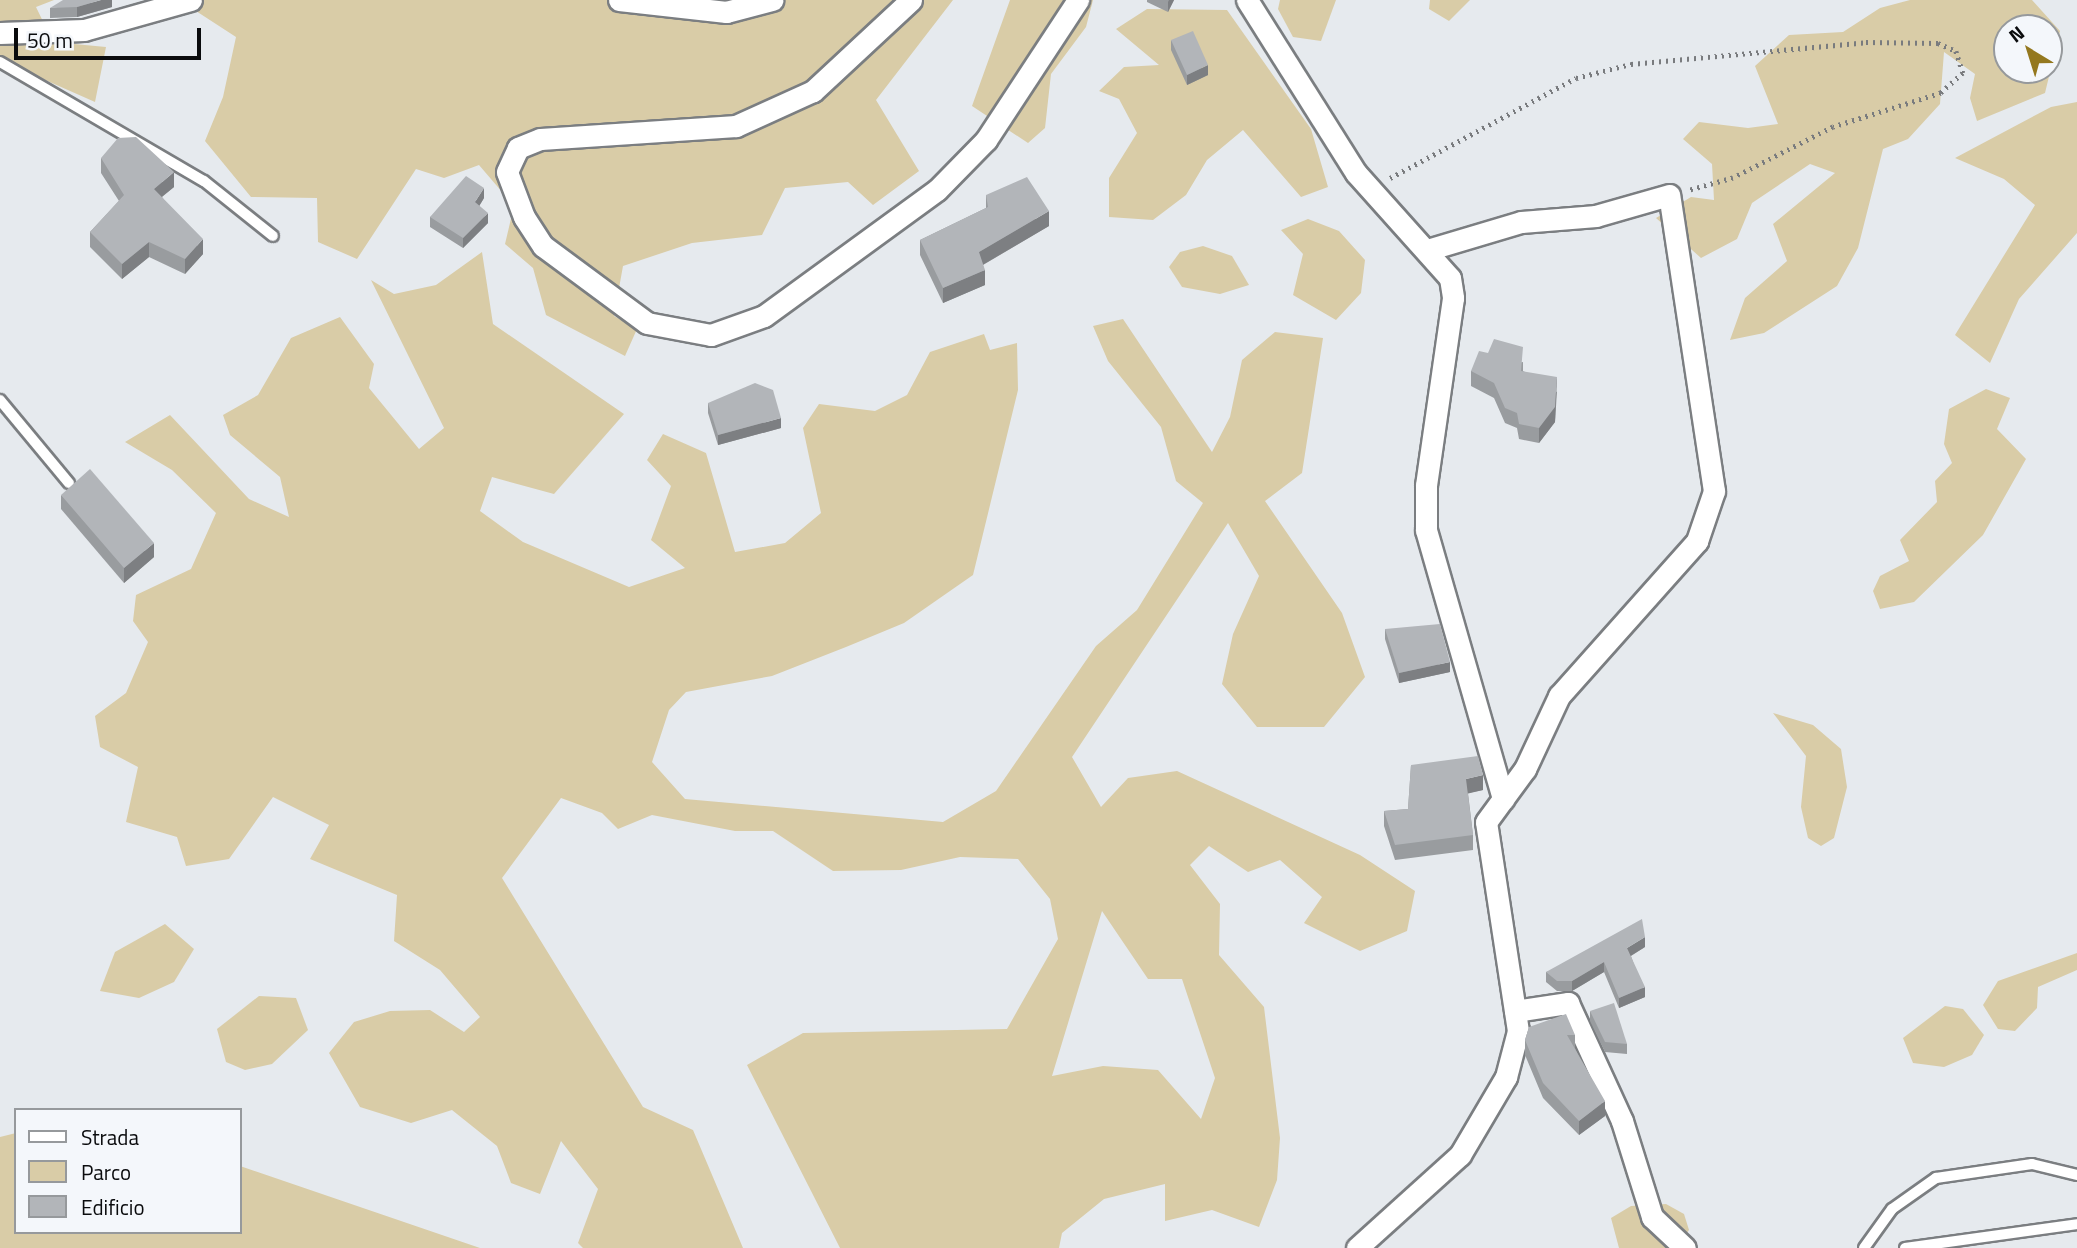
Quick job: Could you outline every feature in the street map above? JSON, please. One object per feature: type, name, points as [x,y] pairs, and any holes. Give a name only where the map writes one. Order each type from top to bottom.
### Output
[{"type":"street","points":[[0,33],[84,30],[191,0]]},
{"type":"street","points":[[619,0],[726,12],[772,0]]},
{"type":"street","points":[[911,0],[813,90],[736,127],[540,139],[518,148],[507,172],[524,216],[543,246],[647,323],[711,335],[764,316],[957,170],[986,140],[1078,0]]},
{"type":"street","points":[[1247,0],[1371,192],[1450,278],[1453,298],[1426,485],[1426,530],[1503,799]]},
{"type":"street","points":[[1357,1248],[1413,1205],[1460,1156],[1492,1108],[1518,1031],[1486,822],[1503,799],[1559,696],[1697,541],[1708,520],[1711,447],[1669,195],[1596,216],[1521,222],[1427,250]]},
{"type":"street","points":[[1515,1011],[1568,1003],[1622,1121],[1652,1217],[1685,1248]]},
{"type":"lane","points":[[0,62],[204,181],[273,236]]},
{"type":"lane","points":[[0,400],[69,483]]},
{"type":"lane","points":[[1864,1248],[1892,1209],[1936,1178],[2032,1164],[2077,1175]]},
{"type":"lane","points":[[1905,1248],[2077,1224]]},
{"type":"path","points":[[1371,192],[1410,163],[1509,110],[1576,78],[1630,64],[1866,42],[1938,43],[1956,51],[1963,73],[1941,93],[1833,127],[1733,178],[1669,195]]},
{"type":"green space","points":[[0,0],[54,0],[36,7],[53,42],[106,47],[95,102],[0,60]]},
{"type":"green space","points":[[179,0],[953,0],[876,100],[919,171],[873,205],[848,182],[785,188],[762,235],[692,243],[623,266],[614,316],[637,329],[625,356],[546,315],[533,268],[505,244],[514,206],[479,165],[444,178],[416,169],[357,259],[318,242],[317,198],[251,197],[205,141],[223,97],[236,37]]},
{"type":"green space","points":[[1010,0],[1093,0],[1086,27],[1051,74],[1045,128],[1028,143],[972,106]]},
{"type":"green space","points":[[1280,0],[1336,0],[1321,41],[1293,37],[1278,9]]},
{"type":"green space","points":[[1430,0],[1470,0],[1449,21],[1429,9]]},
{"type":"green space","points":[[1910,0],[2032,0],[2045,14],[1993,14],[1993,84],[2047,84],[2045,93],[1977,121],[1970,98],[1975,74],[1944,52],[1940,104],[1908,139],[1883,149],[1858,248],[1837,286],[1764,333],[1730,340],[1745,298],[1787,261],[1773,224],[1835,173],[1810,164],[1752,203],[1737,239],[1701,258],[1656,218],[1691,197],[1714,200],[1712,164],[1683,139],[1699,122],[1748,128],[1778,124],[1755,66],[1789,35],[1843,32],[1880,8]]},
{"type":"green space","points":[[1147,9],[1227,10],[1311,129],[1328,187],[1301,197],[1243,130],[1207,160],[1186,195],[1153,220],[1109,217],[1109,178],[1137,133],[1119,99],[1099,91],[1124,67],[1159,65],[1116,29]]},
{"type":"green space","points":[[2077,102],[2077,233],[2019,299],[1990,363],[1955,335],[2035,205],[2004,179],[1955,158],[2051,107]]},
{"type":"green space","points":[[1308,219],[1339,231],[1365,260],[1361,293],[1336,320],[1293,295],[1303,254],[1281,230]]},
{"type":"green space","points":[[1203,246],[1232,256],[1249,285],[1220,294],[1182,287],[1169,267],[1180,252]]},
{"type":"green space","points":[[482,252],[493,324],[624,414],[554,494],[492,477],[480,511],[523,542],[629,587],[685,568],[651,540],[671,486],[647,460],[663,434],[706,453],[735,552],[785,543],[821,513],[803,428],[819,404],[875,411],[907,395],[930,352],[984,334],[990,350],[1017,343],[1018,390],[973,575],[904,623],[846,647],[772,676],[686,692],[669,710],[652,762],[685,799],[943,822],[996,791],[1096,646],[1137,610],[1203,503],[1176,481],[1161,427],[1108,361],[1093,326],[1123,319],[1212,452],[1230,417],[1242,360],[1275,332],[1323,338],[1302,473],[1265,501],[1342,613],[1365,677],[1324,727],[1257,727],[1222,684],[1233,634],[1259,576],[1228,523],[1072,757],[1101,807],[1128,778],[1177,771],[1360,855],[1415,891],[1407,931],[1360,951],[1304,923],[1322,897],[1280,860],[1248,872],[1209,846],[1190,865],[1220,904],[1219,955],[1264,1007],[1280,1138],[1277,1180],[1259,1227],[1212,1210],[1165,1221],[1165,1184],[1104,1199],[1062,1233],[1059,1248],[840,1248],[747,1065],[803,1033],[1007,1029],[1058,939],[1050,899],[1018,859],[960,857],[901,870],[833,871],[773,831],[735,831],[652,815],[618,829],[602,813],[561,798],[502,878],[643,1107],[693,1130],[743,1248],[583,1248],[578,1243],[598,1189],[561,1141],[540,1194],[511,1183],[497,1146],[452,1110],[411,1123],[360,1107],[329,1053],[354,1022],[390,1011],[430,1010],[464,1032],[480,1017],[440,970],[394,941],[397,895],[310,859],[329,825],[273,797],[229,859],[186,866],[177,837],[126,822],[138,767],[100,747],[95,716],[126,693],[148,642],[133,621],[136,595],[191,569],[216,513],[172,470],[125,442],[170,415],[249,499],[289,517],[280,477],[230,435],[223,415],[258,395],[291,338],[340,317],[374,364],[369,388],[419,449],[444,428],[371,280],[394,294],[436,285]],"holes":[[[1102,911],[1148,979],[1182,979],[1215,1078],[1201,1119],[1158,1070],[1103,1066],[1052,1076]]]},
{"type":"green space","points":[[1986,389],[2010,398],[1997,429],[2026,459],[1983,535],[1914,602],[1880,609],[1873,591],[1880,576],[1909,561],[1900,540],[1937,502],[1935,481],[1952,463],[1944,444],[1949,409]]},
{"type":"green space","points":[[1773,713],[1813,725],[1841,749],[1847,787],[1834,838],[1821,846],[1808,838],[1801,807],[1806,756]]},
{"type":"green space","points":[[165,924],[194,949],[174,982],[139,998],[100,991],[115,952]]},
{"type":"green space","points":[[2077,953],[2077,970],[2038,987],[2037,1008],[2015,1031],[1998,1029],[1983,1005],[1998,981]]},
{"type":"green space","points":[[259,996],[296,998],[308,1030],[272,1064],[245,1070],[226,1062],[217,1029]]},
{"type":"green space","points":[[1945,1006],[1963,1009],[1984,1035],[1972,1055],[1944,1067],[1913,1063],[1903,1038]]},
{"type":"green space","points":[[14,1134],[14,1234],[242,1234],[242,1167],[480,1248],[0,1248],[0,1137]]},
{"type":"green space","points":[[1666,1204],[1684,1214],[1689,1230],[1676,1248],[1619,1248],[1611,1218],[1631,1206]]},
{"type":"building","points":[[63,0],[101,0],[77,7],[50,8]]},
{"type":"building","points":[[1193,31],[1208,65],[1187,75],[1171,40]]},
{"type":"building","points":[[136,137],[174,172],[154,189],[203,239],[185,259],[149,242],[122,264],[90,232],[124,195],[101,158],[118,138]]},
{"type":"building","points":[[466,176],[484,188],[475,202],[488,213],[463,238],[430,217]]},
{"type":"building","points":[[1027,177],[1049,211],[979,252],[985,270],[943,288],[920,240],[988,207],[986,195]]},
{"type":"building","points":[[1494,339],[1523,347],[1521,371],[1557,377],[1555,407],[1539,428],[1519,424],[1517,413],[1505,408],[1494,383],[1471,371],[1479,351],[1488,353]]},
{"type":"building","points":[[755,383],[773,390],[781,418],[718,435],[708,403]]},
{"type":"building","points":[[90,469],[154,543],[124,568],[61,495]]},
{"type":"building","points":[[1440,624],[1450,662],[1399,673],[1385,629]]},
{"type":"building","points":[[1478,756],[1483,775],[1466,779],[1473,835],[1395,845],[1384,811],[1408,809],[1411,765]]},
{"type":"building","points":[[1642,919],[1645,937],[1627,948],[1645,987],[1619,998],[1604,962],[1572,981],[1557,981],[1546,972]]},
{"type":"building","points":[[1614,1003],[1627,1044],[1605,1042],[1590,1011]]},
{"type":"building","points":[[1566,1014],[1575,1035],[1567,1035],[1605,1101],[1579,1121],[1543,1083],[1525,1040],[1529,1027]]}]
